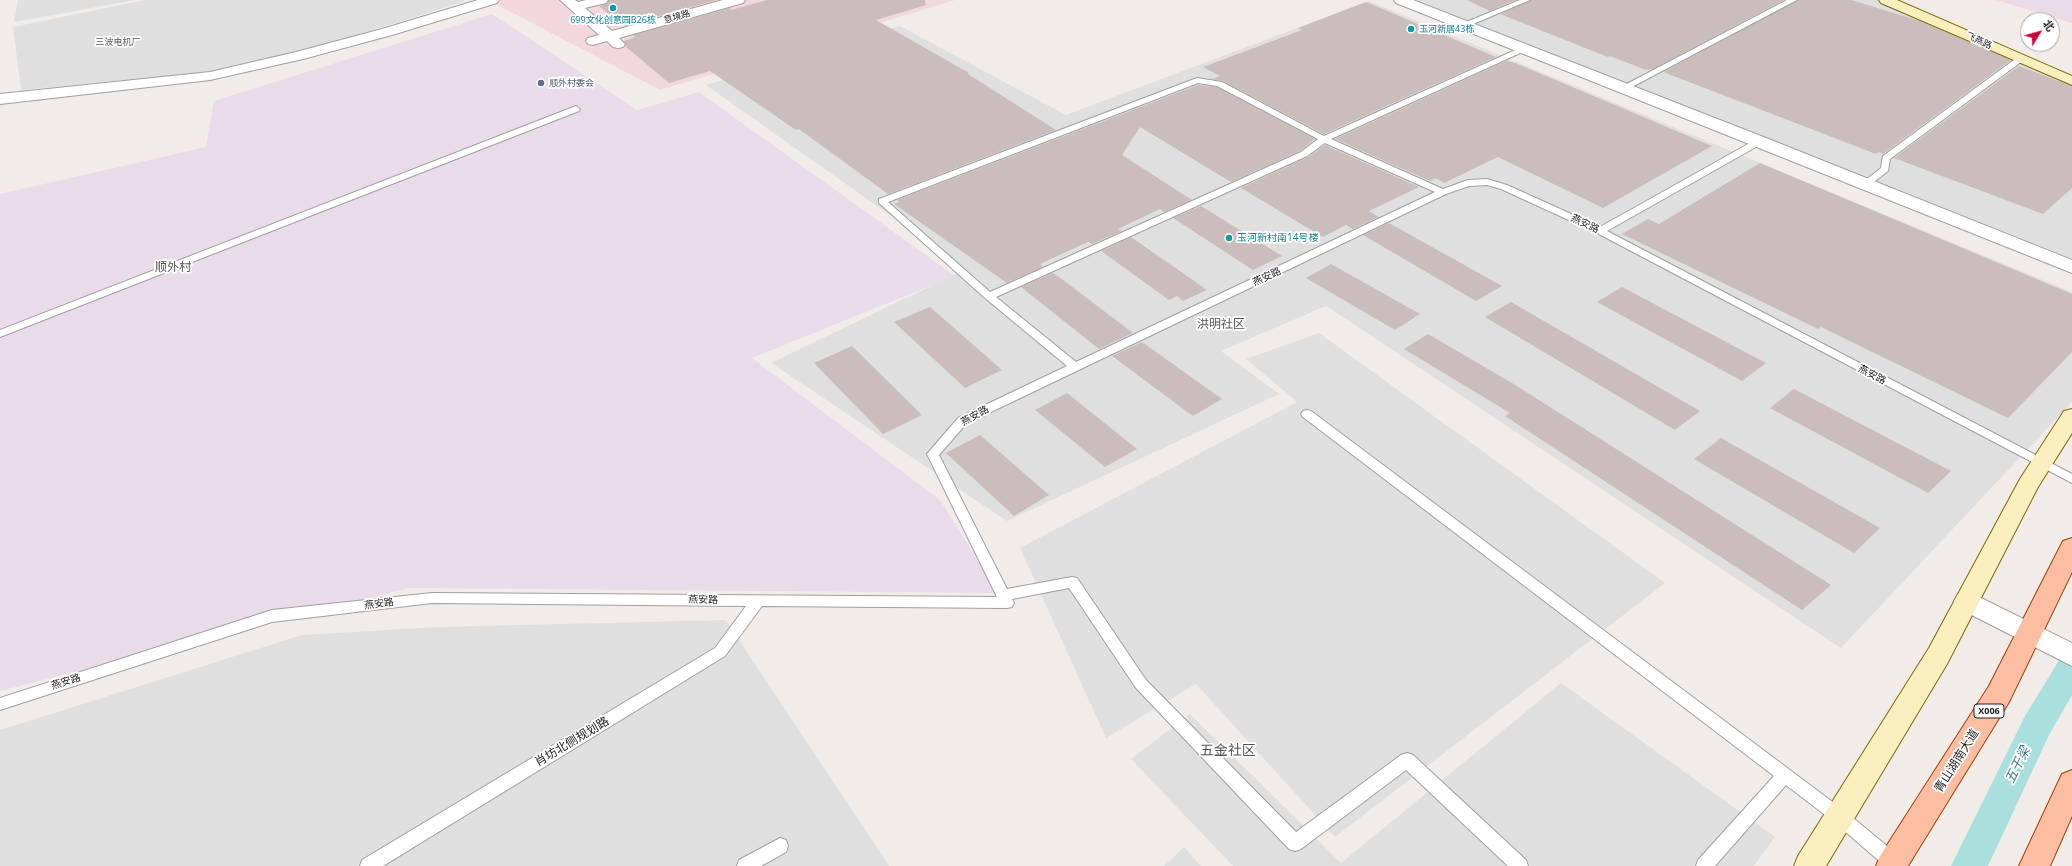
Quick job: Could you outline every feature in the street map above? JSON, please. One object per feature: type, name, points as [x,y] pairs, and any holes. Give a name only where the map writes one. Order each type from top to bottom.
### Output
[{"type":"main road","name":"飞燕路","points":[[1886,0],[2072,81]]},
{"type":"main road","points":[[1809,866],[1938,656],[2028,485],[2072,416]]},
{"type":"main road","name":"青山湖南大道","points":[[1892,864],[1999,694],[2031,634],[2072,546]]},
{"type":"main road","points":[[2034,866],[2072,783]]},
{"type":"street","points":[[0,99],[210,76],[298,56],[387,32],[492,0]]},
{"type":"street","points":[[571,3],[601,0]]},
{"type":"street","name":"意境路","points":[[593,40],[738,0]]},
{"type":"street","points":[[1401,0],[1760,141],[2072,267]]},
{"type":"street","points":[[571,3],[621,46]]},
{"type":"street","points":[[1967,601],[2072,655]]},
{"type":"lane","points":[[1463,25],[1526,0]]},
{"type":"lane","points":[[1623,88],[1793,0]]},
{"type":"lane","points":[[989,296],[1304,154],[1324,139],[1525,49]]},
{"type":"lane","points":[[1866,184],[1885,169],[1886,158],[2021,59]]},
{"type":"lane","points":[[1075,367],[989,296],[882,201],[1197,80],[1219,84],[1324,139],[1443,192]]},
{"type":"lane","points":[[0,334],[576,108]]},
{"type":"lane","points":[[1600,231],[1760,141]]},
{"type":"lane","name":"燕安路","points":[[0,704],[272,616],[432,598],[1007,603],[933,454],[962,421],[1443,192],[1468,183],[1487,182],[1504,187],[1600,231],[2072,479]]},
{"type":"lane","points":[[1307,414],[1840,816],[1892,864]]},
{"type":"lane","points":[[1003,595],[1072,582],[1141,684],[1295,843],[1407,760],[1520,866]]},
{"type":"lane","name":"肖坊北侧规划路","points":[[368,866],[720,652],[759,600]]},
{"type":"lane","points":[[1704,866],[1784,775]]},
{"type":"lane","points":[[745,866],[780,846]]},
{"type":"shaded area","points":[[18,0],[135,0],[14,22]]},
{"type":"shaded area","points":[[145,0],[465,1],[323,46],[210,72],[21,90],[13,27]]},
{"type":"shaded area","points":[[488,0],[955,0],[660,90]]},
{"type":"shaded area","points":[[1405,0],[1880,0],[2072,74],[2072,266]]},
{"type":"shaded area","points":[[1996,0],[2072,0],[2072,23],[2060,19],[2060,12],[2036,12]]},
{"type":"shaded area","points":[[2005,0],[2072,0],[2072,20],[2060,16],[2060,12],[2045,12]]},
{"type":"shaded area","points":[[1369,1],[2072,292],[2072,402],[1841,648],[1326,306],[1221,351],[1279,394],[1007,521],[771,363],[966,269],[706,85],[900,26],[1066,115]]},
{"type":"shaded area","points":[[492,14],[637,110],[699,92],[955,276],[752,358],[940,500],[998,593],[409,588],[0,691],[0,194],[206,147],[214,101]]},
{"type":"shaded area","points":[[1319,333],[1665,583],[1335,837],[1196,684],[1106,738],[1020,548],[1297,402],[1246,359]]},
{"type":"shaded area","points":[[726,620],[889,866],[0,866],[0,730],[302,635],[438,627]]},
{"type":"shaded area","points":[[1561,683],[1775,837],[1754,866],[1233,866],[1131,759],[1190,714],[1341,863]]},
{"type":"shaded area","points":[[1184,847],[1201,866],[1164,866]]},
{"type":"building","points":[[609,0],[717,0],[623,26],[599,6],[606,4]]},
{"type":"building","points":[[767,0],[925,0],[926,5],[876,20],[969,73],[968,74],[1056,130],[888,194],[799,129],[796,130],[710,71],[669,83],[625,46],[626,44],[624,41],[635,37],[633,35],[730,8],[731,10]]},
{"type":"building","points":[[1467,0],[1516,0],[1490,11]]},
{"type":"building","points":[[1531,0],[1784,0],[1653,69],[1646,70],[1610,56],[1608,57],[1500,14]]},
{"type":"building","points":[[1798,0],[1851,0],[1920,21],[2011,60],[1883,154],[1879,152],[1876,154],[1663,72]]},
{"type":"building","points":[[1366,2],[1496,57],[1324,134],[1223,81],[1212,79],[1220,76],[1203,67],[1302,30],[1298,28]]},
{"type":"building","points":[[1506,61],[1515,63],[1712,146],[1603,208],[1498,157],[1444,183],[1436,178],[1430,181],[1335,139]]},
{"type":"building","points":[[2019,66],[2072,86],[2072,188],[2043,214],[1894,158]]},
{"type":"building","points":[[1198,85],[1217,87],[1315,139],[1300,151],[1231,182],[1140,127],[1122,155],[1192,200],[1164,212],[1160,209],[1118,229],[1122,231],[1092,244],[1088,242],[1040,264],[1043,267],[1007,283],[894,204],[899,202],[897,200]]},
{"type":"building","points":[[1325,145],[1419,187],[1369,211],[1379,217],[1353,229],[1346,225],[1323,237],[1241,188],[1308,157]]},
{"type":"building","points":[[1760,163],[2072,294],[2072,352],[2008,418],[1821,327],[1818,329],[1622,234],[1648,219],[1659,224]]},
{"type":"building","name":"玉河新村南14号楼","points":[[1201,206],[1282,256],[1253,270],[1173,218]]},
{"type":"building","points":[[1389,223],[1502,286],[1476,301],[1363,235]]},
{"type":"building","points":[[1131,237],[1207,290],[1183,301],[1177,296],[1169,300],[1101,251]]},
{"type":"building","points":[[1331,264],[1420,314],[1395,330],[1306,278]]},
{"type":"building","points":[[1053,273],[1133,333],[1099,349],[1021,287]]},
{"type":"building","points":[[1622,287],[1766,363],[1742,381],[1597,302]]},
{"type":"building","points":[[1511,302],[1700,411],[1675,430],[1485,317]]},
{"type":"building","points":[[930,307],[1002,370],[965,388],[894,322]]},
{"type":"building","points":[[1428,334],[1512,383],[1831,585],[1802,610],[1505,416],[1510,413],[1404,349]]},
{"type":"building","points":[[1142,342],[1222,399],[1193,416],[1112,356]]},
{"type":"building","points":[[852,346],[922,415],[883,434],[814,363]]},
{"type":"building","points":[[1794,389],[1951,471],[1928,493],[1770,408]]},
{"type":"building","points":[[1067,393],[1137,449],[1105,467],[1035,410]]},
{"type":"building","points":[[980,435],[1049,495],[1014,516],[946,453]]},
{"type":"building","points":[[1721,438],[1880,528],[1854,553],[1694,459]]},
{"type":"waterway","name":"五干梁","points":[[1969,866],[2037,726],[2072,666]]},
{"type":"place","name":"699文化创意园B26栋","points":[[613,8]]},
{"type":"place","name":"玉河新居43栋","points":[[1411,29]]},
{"type":"place","name":"顺外村委会","points":[[541,83]]},
{"type":"place","name":"玉河新村南14号楼","points":[[1229,238]]},
{"type":"district","name":"三波电机厂","points":[[118,42]]},
{"type":"district","name":"顺外村","points":[[173,268]]},
{"type":"district","name":"洪明社区","points":[[1221,325]]},
{"type":"district","name":"五金社区","points":[[1228,751]]}]
